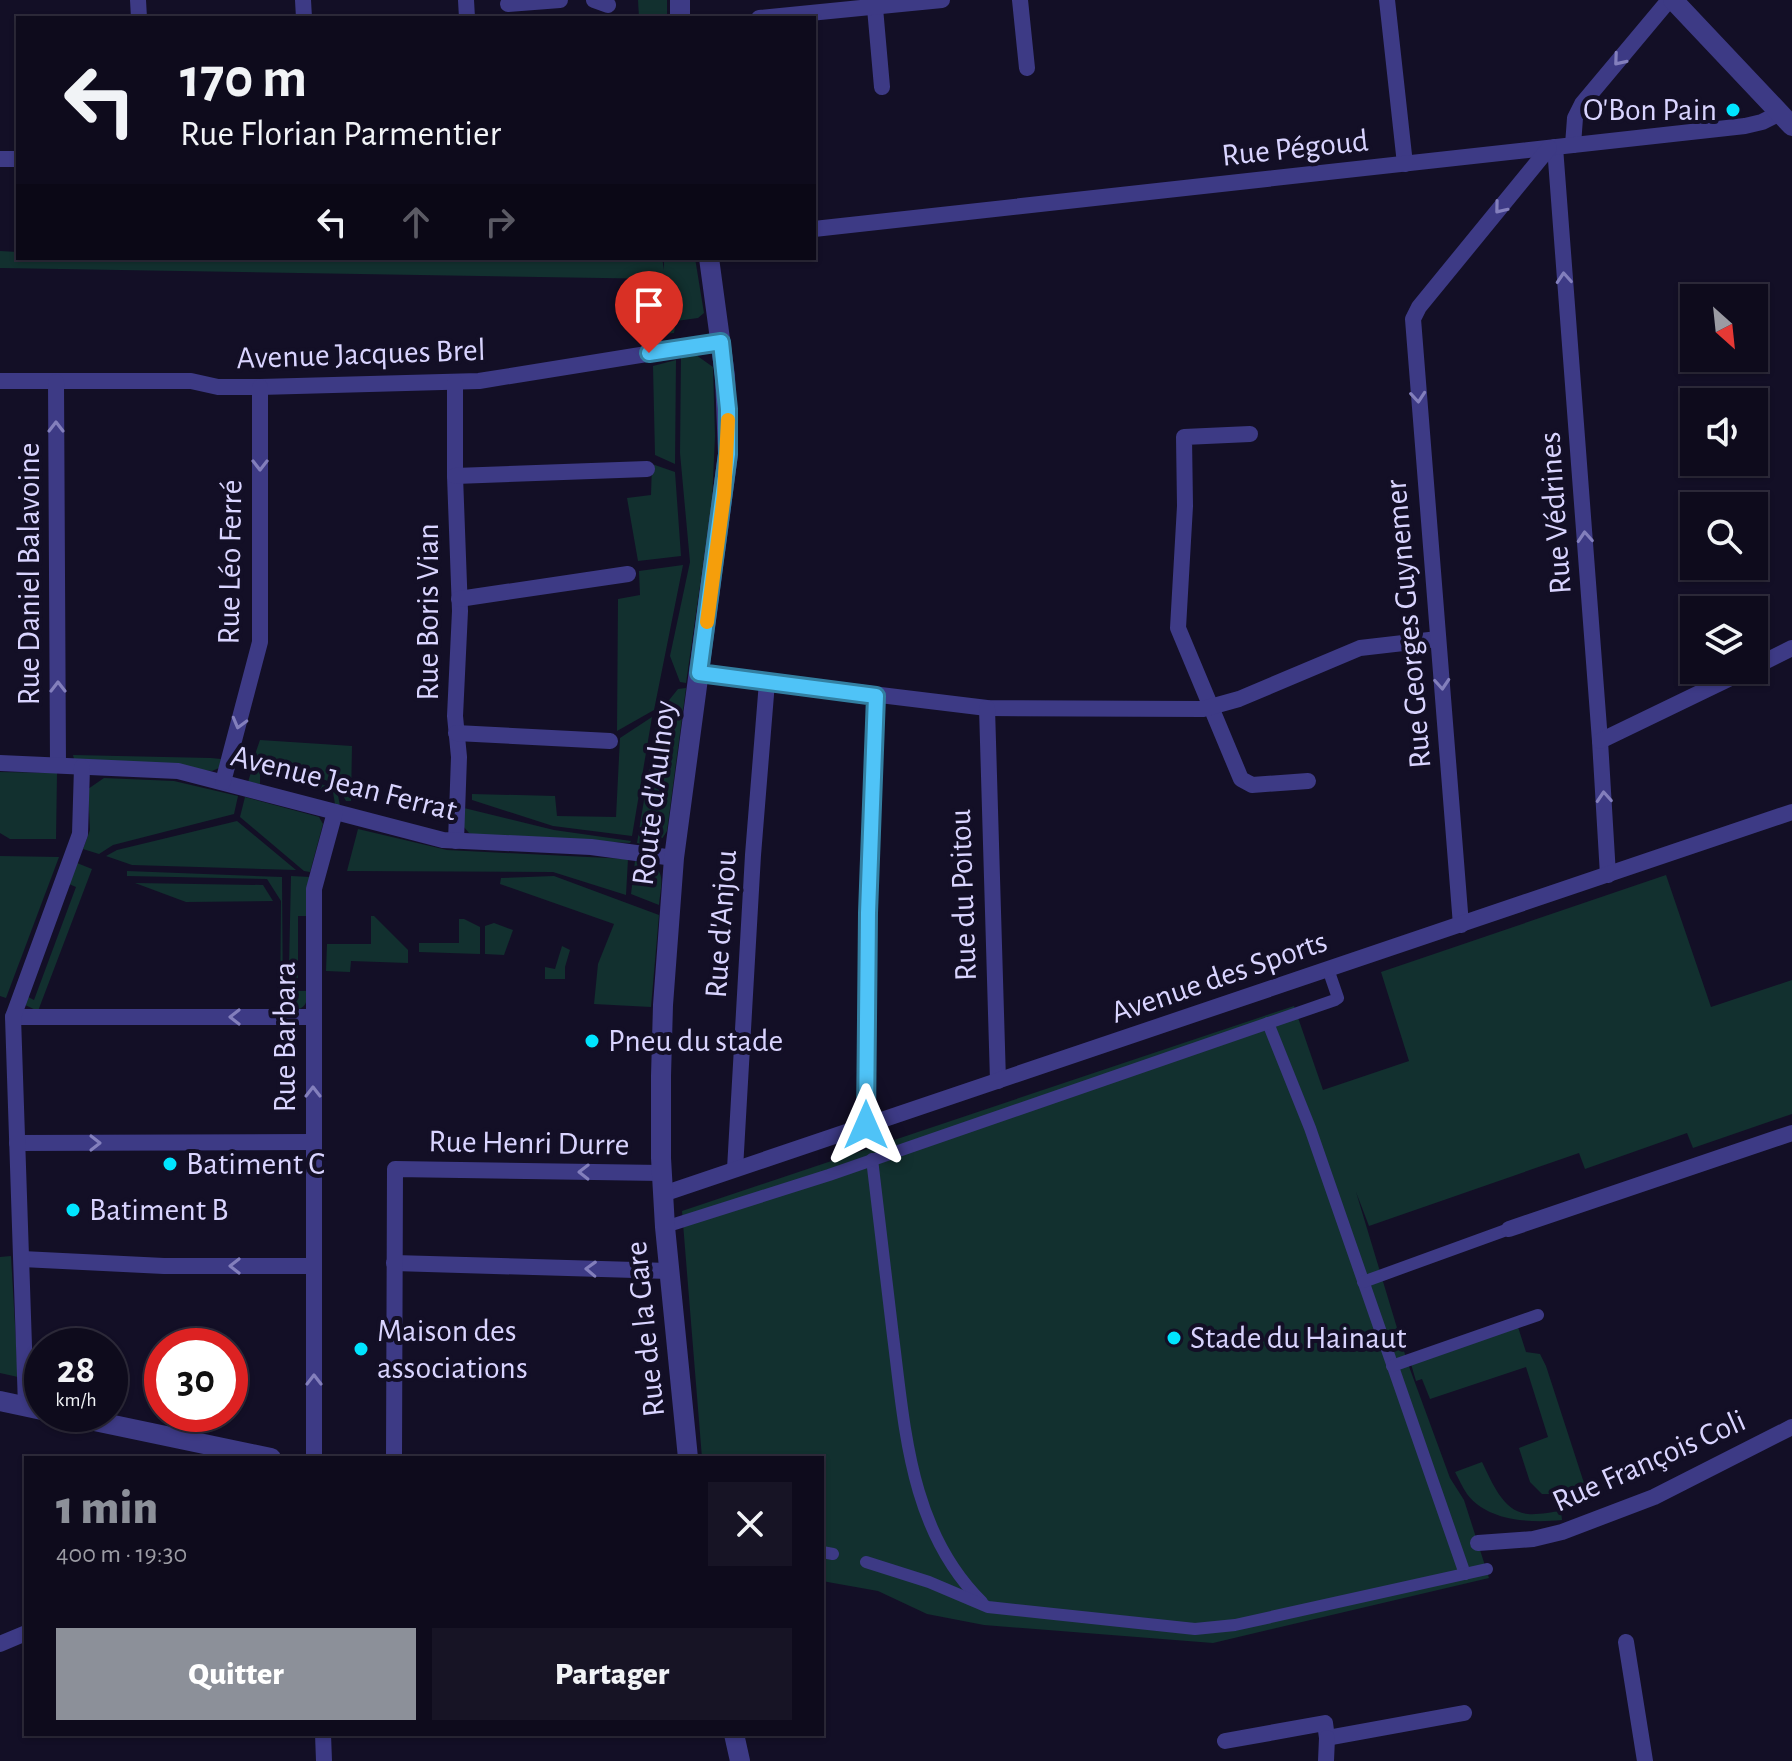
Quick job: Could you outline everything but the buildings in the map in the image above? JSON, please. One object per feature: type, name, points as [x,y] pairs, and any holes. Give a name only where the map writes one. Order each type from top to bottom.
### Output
[{"type":"street","points":[[508,7],[560,0]]},
{"type":"street","points":[[782,16],[942,0]]},
{"type":"street","points":[[1020,0],[1027,68]]},
{"type":"street","points":[[1387,0],[1405,164]]},
{"type":"street","points":[[1573,145],[1575,118],[1582,104],[1671,0],[1786,119]]},
{"type":"street","points":[[875,8],[882,87]]},
{"type":"street","name":"Rue Pégoud","points":[[816,229],[1552,148],[1786,119]]},
{"type":"street","name":"Rue Georges Guynemer","points":[[1461,925],[1413,319],[1419,307],[1552,148]]},
{"type":"street","name":"Rue Védrines","points":[[1552,148],[1608,875]]},
{"type":"street","name":"Route d'Aulnoy","points":[[663,1194],[663,1005],[674,858],[728,454],[728,409],[709,260]]},
{"type":"street","name":"Avenue Jacques Brel","points":[[0,381],[191,381],[218,387],[455,382],[502,378],[721,342]]},
{"type":"street","name":"Rue Daniel Balavoine","points":[[56,382],[58,765]]},
{"type":"street","name":"Rue Boris Vian","points":[[455,382],[459,599],[456,841]]},
{"type":"street","name":"Rue Léo Ferré","points":[[223,782],[260,642],[260,387]]},
{"type":"street","points":[[1250,434],[1184,437],[1185,506],[1177,620],[1183,641],[1244,782],[1252,785],[1308,781]]},
{"type":"street","points":[[455,476],[647,469]]},
{"type":"street","points":[[459,599],[628,574]]},
{"type":"street","points":[[699,673],[987,708],[1211,708],[1360,648],[1438,639]]},
{"type":"street","points":[[1768,660],[1792,648]]},
{"type":"street","name":"Rue d'Anjou","points":[[735,1169],[753,855],[767,682]]},
{"type":"street","points":[[1600,741],[1718,684]]},
{"type":"street","points":[[866,1125],[868,913],[876,696]]},
{"type":"street","name":"Rue du Poitou","points":[[987,708],[998,1081]]},
{"type":"street","points":[[456,733],[610,741]]},
{"type":"street","name":"Avenue Jean Ferrat","points":[[0,763],[169,770],[435,838],[591,847],[674,858]]},
{"type":"street","points":[[28,1328],[13,1017],[80,834],[82,767]]},
{"type":"street","name":"Rue Barbara","points":[[314,1456],[314,889],[335,812]]},
{"type":"street","name":"Avenue des Sports","points":[[663,1194],[1792,812]]},
{"type":"street","points":[[665,1227],[720,1211],[1338,998],[1328,969]]},
{"type":"street","points":[[13,1017],[313,1017]]},
{"type":"street","points":[[1268,1023],[1310,1128],[1465,1574]]},
{"type":"street","points":[[1363,1282],[1792,1133]]},
{"type":"street","points":[[17,1143],[313,1142]]},
{"type":"street","points":[[872,1159],[913,1479],[929,1525],[964,1584],[988,1607]]},
{"type":"street","name":"Rue Henri Durre","points":[[394,1263],[395,1169],[662,1173]]},
{"type":"street","name":"Rue de la Gare","points":[[663,1194],[688,1456]]},
{"type":"street","points":[[22,1259],[164,1266],[313,1266]]},
{"type":"street","points":[[394,1456],[394,1263],[669,1271]]},
{"type":"street","points":[[1392,1366],[1538,1315]]},
{"type":"street","points":[[0,1401],[24,1406]]},
{"type":"street","name":"Rue François Coli","points":[[1478,1543],[1533,1539],[1576,1527],[1654,1497],[1792,1427]]},
{"type":"street","points":[[128,1428],[261,1456]]},
{"type":"street","points":[[1454,1546],[1478,1543]]},
{"type":"street","points":[[866,1562],[929,1582],[988,1607],[1195,1629],[1213,1628],[1487,1569]]},
{"type":"street","points":[[0,1644],[24,1634]]},
{"type":"street","points":[[1626,1642],[1645,1761]]},
{"type":"street","points":[[1327,1738],[1464,1713]]},
{"type":"street","points":[[1225,1741],[1325,1723],[1326,1761]]},
{"type":"street","points":[[323,1736],[324,1761]]},
{"type":"street","points":[[734,1736],[740,1761]]},
{"type":"green space","points":[[638,0],[667,0],[667,16],[639,16]]},
{"type":"green space","points":[[0,251],[16,252],[16,260],[662,260],[664,270],[664,260],[695,260],[704,313],[698,318],[676,321],[674,333],[664,334],[664,279],[0,268]]},
{"type":"green space","points":[[696,355],[713,367],[715,436],[712,502],[686,683],[680,682],[670,656],[690,562],[680,453],[681,356]]},
{"type":"green space","points":[[676,360],[675,464],[655,455],[653,366]]},
{"type":"green space","points":[[652,464],[675,472],[681,556],[638,561],[627,498],[651,495]]},
{"type":"green space","points":[[683,565],[654,710],[617,731],[618,599],[640,595],[639,571]]},
{"type":"green space","points":[[686,688],[667,831],[655,843],[637,843],[658,714],[678,689]]},
{"type":"green space","points":[[652,717],[632,836],[553,826],[472,800],[472,794],[555,796],[557,816],[616,817],[620,738]]},
{"type":"green space","points":[[260,740],[352,746],[351,801],[346,801],[337,785],[281,761],[252,763]]},
{"type":"green space","points":[[73,755],[221,759],[219,768],[212,771],[74,759]]},
{"type":"green space","points":[[276,765],[333,789],[340,806],[335,804],[333,792],[260,773],[260,784],[248,782],[252,769]]},
{"type":"green space","points":[[0,772],[57,773],[56,839],[10,839],[0,833]]},
{"type":"green space","points":[[104,778],[174,781],[238,796],[234,814],[113,845],[99,854],[83,849],[90,830],[88,789]]},
{"type":"green space","points":[[245,797],[319,817],[323,824],[310,872],[304,871],[240,817]]},
{"type":"green space","points":[[464,808],[554,830],[631,841],[476,835],[463,826]]},
{"type":"green space","points":[[237,821],[296,870],[132,865],[106,856],[117,850]]},
{"type":"green space","points":[[358,829],[447,850],[628,859],[626,895],[553,872],[347,871]]},
{"type":"green space","points":[[0,856],[59,857],[6,998],[0,996]]},
{"type":"green space","points":[[635,861],[658,870],[661,881],[659,905],[631,894]]},
{"type":"green space","points":[[77,863],[92,869],[38,1011],[25,1005],[26,996],[34,1000],[76,887],[69,884]]},
{"type":"green space","points":[[127,871],[282,877],[283,1011],[280,1011],[281,901],[267,879],[127,876]]},
{"type":"green space","points":[[1666,875],[1711,1007],[1792,980],[1792,1114],[1693,1148],[1687,1133],[1585,1169],[1579,1153],[1369,1226],[1356,1192],[1407,1361],[1450,1478],[1464,1500],[1489,1578],[1213,1643],[984,1625],[927,1614],[878,1591],[824,1581],[824,1456],[702,1456],[682,1211],[1294,1006],[1323,1090],[1409,1061],[1381,972]]},
{"type":"green space","points":[[291,876],[310,877],[307,916],[298,916],[298,991],[307,991],[307,1000],[301,1008],[288,1011]]},
{"type":"green space","points":[[554,876],[659,915],[651,1007],[594,1004],[598,964],[614,924],[500,884],[501,878]]},
{"type":"green space","points":[[135,883],[263,885],[273,901],[186,902]]},
{"type":"green space","points":[[371,916],[408,950],[408,963],[351,961],[350,972],[326,971],[327,944],[371,944]]},
{"type":"green space","points":[[459,919],[480,927],[480,954],[419,952],[419,943],[459,943]]},
{"type":"green space","points":[[494,923],[513,930],[504,955],[485,954],[485,926]]},
{"type":"green space","points":[[562,946],[570,950],[565,979],[545,979],[545,967],[555,969]]},
{"type":"green space","points":[[11,1256],[18,1377],[0,1373],[0,1257]]},
{"type":"green space","points":[[1518,1327],[1526,1352],[1540,1354],[1546,1366],[1584,1483],[1581,1490],[1569,1494],[1542,1494],[1530,1482],[1519,1448],[1548,1437],[1526,1367],[1430,1399],[1422,1379],[1416,1381],[1411,1364]]},
{"type":"green space","points":[[1482,1462],[1499,1495],[1512,1508],[1528,1514],[1561,1511],[1562,1520],[1511,1519],[1476,1503],[1455,1472]]},
{"type":"slow traffic","points":[[707,622],[724,495],[728,420]]},
{"type":"place","name":"O'Bon Pain","points":[[1733,110]]},
{"type":"place","name":"Pneu du stade","points":[[592,1041]]},
{"type":"place","name":"Batiment C","points":[[170,1164]]},
{"type":"place","name":"Batiment B","points":[[73,1210]]},
{"type":"place","name":"Stade du Hainaut","points":[[1174,1338]]},
{"type":"place","name":"Maison des associations","points":[[361,1349]]},
{"type":"route","points":[[649,353],[721,342],[728,409],[728,454],[699,673],[876,696],[868,913],[866,1125]]}]
